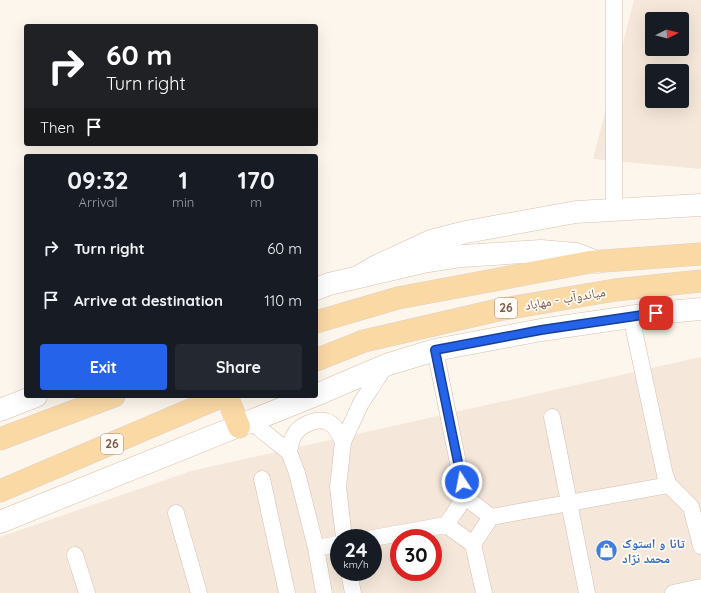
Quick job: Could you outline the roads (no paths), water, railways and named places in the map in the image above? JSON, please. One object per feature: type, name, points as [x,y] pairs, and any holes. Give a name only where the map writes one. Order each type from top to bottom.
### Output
[{"type":"main road","name":"26","points":[[318,321],[398,298],[597,262],[701,254]]},
{"type":"main road","name":"میاندوآب - مهاباد","points":[[318,359],[364,341],[498,310],[615,290],[701,281]]},
{"type":"main road","points":[[0,439],[109,398]]},
{"type":"main road","name":"26","points":[[0,491],[219,398]]},
{"type":"main road","points":[[228,398],[245,424]]},
{"type":"street","points":[[614,0],[614,209]]},
{"type":"street","points":[[358,277],[375,267],[431,241],[466,232],[576,212],[701,205]]},
{"type":"street","points":[[318,288],[358,277],[462,256],[541,251],[576,254],[597,262]]},
{"type":"street","points":[[318,394],[386,365],[435,350],[541,330],[631,316],[701,308]]},
{"type":"street","points":[[631,316],[665,476],[669,485],[692,507],[701,546]]},
{"type":"street","points":[[435,350],[465,497],[491,517]]},
{"type":"street","points":[[343,529],[338,487],[343,442],[361,403],[386,365]]},
{"type":"street","points":[[0,410],[31,398]]},
{"type":"street","points":[[0,522],[308,398]]},
{"type":"street","points":[[552,417],[587,593]]},
{"type":"street","points":[[324,593],[316,548],[297,473],[289,452],[293,436],[301,426],[315,422],[328,422],[337,431],[343,442]]},
{"type":"street","points":[[245,424],[289,452]]},
{"type":"street","points":[[262,479],[287,593]]},
{"type":"street","points":[[473,544],[491,517],[669,485]]},
{"type":"street","points":[[446,525],[465,497]]},
{"type":"street","points":[[176,513],[199,593]]},
{"type":"street","points":[[382,536],[446,525],[473,544],[484,593]]},
{"type":"street","points":[[316,548],[330,546]]},
{"type":"street","points":[[75,555],[87,593]]},
{"type":"street","points":[[350,581],[353,593]]},
{"type":"street","points":[[673,593],[701,587]]},
{"type":"place","name":"تانا و استوک محمد نژاد","points":[[606,550]]}]
